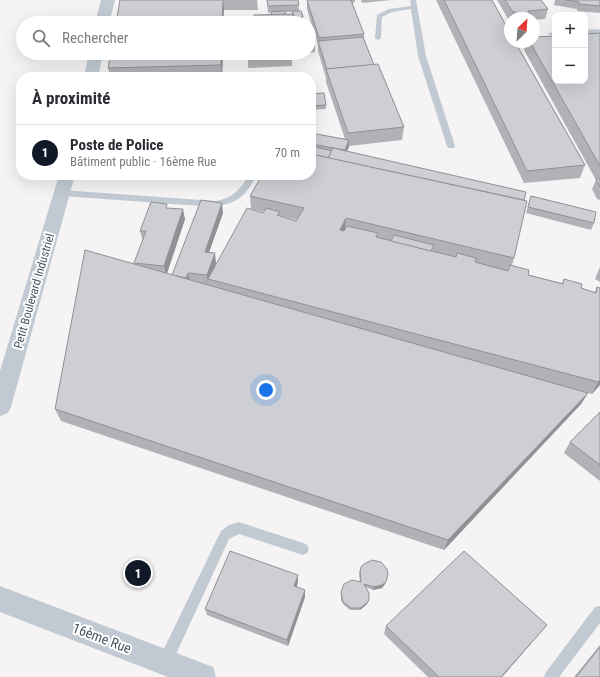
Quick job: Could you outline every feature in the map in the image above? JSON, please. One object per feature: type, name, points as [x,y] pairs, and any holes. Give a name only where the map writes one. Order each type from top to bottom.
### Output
[{"type":"street","points":[[104,16],[108,0]]},
{"type":"street","points":[[92,72],[95,60]]},
{"type":"street","name":"Petit Boulevard Industriel","points":[[0,407],[65,184]]},
{"type":"street","name":"16ème Rue","points":[[0,599],[203,677]]},
{"type":"lane","points":[[378,38],[380,16],[383,13],[388,10],[414,4],[422,56],[451,146]]},
{"type":"lane","points":[[588,32],[600,31]]},
{"type":"lane","points":[[65,184],[216,204],[227,202],[241,195],[250,180]]},
{"type":"lane","points":[[165,662],[225,535],[233,529],[239,528],[303,550]]},
{"type":"lane","points":[[552,677],[600,612]]},
{"type":"building","points":[[120,0],[223,0],[222,16],[117,16]]},
{"type":"building","points":[[267,0],[298,0],[299,5],[268,6]]},
{"type":"building","points":[[307,0],[351,0],[364,34],[319,38],[316,28],[316,16],[312,16]]},
{"type":"building","points":[[444,0],[492,0],[504,22],[504,48],[518,48],[585,165],[527,171]]},
{"type":"building","points":[[505,0],[541,0],[548,9],[528,11],[529,12],[513,12]]},
{"type":"building","points":[[566,0],[600,0],[600,6],[579,4],[579,2]]},
{"type":"building","points":[[285,11],[286,14],[271,15],[271,12]]},
{"type":"building","points":[[292,11],[301,11],[303,16],[294,16]]},
{"type":"building","points":[[293,14],[293,16],[254,16]]},
{"type":"building","points":[[600,33],[600,166],[554,84],[588,84],[588,34]]},
{"type":"building","points":[[552,36],[552,81],[533,48],[540,48],[540,37]]},
{"type":"building","points":[[363,37],[374,65],[327,69],[318,41]]},
{"type":"building","points":[[110,60],[221,60],[221,65],[108,68]]},
{"type":"building","points":[[378,64],[404,127],[348,133],[326,69]]},
{"type":"building","points":[[324,93],[326,105],[316,106],[316,94]]},
{"type":"building","points":[[316,134],[349,140],[345,150],[316,145]]},
{"type":"building","points":[[316,147],[332,151],[328,158],[316,155]]},
{"type":"building","points":[[333,148],[526,192],[524,200],[328,158]]},
{"type":"building","points":[[316,155],[527,201],[514,258],[346,218],[340,230],[344,231],[347,226],[378,233],[376,237],[456,257],[457,253],[476,258],[475,262],[508,271],[510,265],[529,270],[528,275],[563,284],[564,279],[582,284],[581,288],[596,293],[597,287],[600,288],[600,380],[598,382],[208,279],[247,208],[263,213],[266,208],[280,212],[277,215],[296,221],[304,208],[250,196],[259,180],[316,180]]},
{"type":"building","points":[[596,179],[600,179],[600,187]]},
{"type":"building","points":[[531,196],[596,212],[594,223],[528,207]]},
{"type":"building","points":[[201,200],[222,203],[205,252],[215,253],[207,275],[188,273],[186,278],[172,275]]},
{"type":"building","points":[[151,202],[167,204],[166,208],[183,209],[164,266],[134,263],[146,231],[140,231]]},
{"type":"building","points":[[394,235],[434,245],[431,251],[391,241]]},
{"type":"building","points":[[85,250],[588,393],[448,540],[55,409]]},
{"type":"building","points":[[600,412],[600,465],[570,442]]},
{"type":"building","points":[[230,551],[298,575],[294,586],[305,590],[287,640],[205,609]]},
{"type":"building","points":[[464,551],[547,625],[501,677],[439,677],[386,626]]},
{"type":"building","points":[[372,560],[381,562],[387,569],[388,574],[386,582],[382,585],[374,587],[364,584],[369,593],[368,602],[360,608],[351,608],[343,602],[341,592],[344,584],[352,580],[361,582],[361,567]]},
{"type":"building","points":[[600,647],[600,677],[576,677]]},
{"type":"place","name":"Poste de Police","points":[[138,573]]}]
